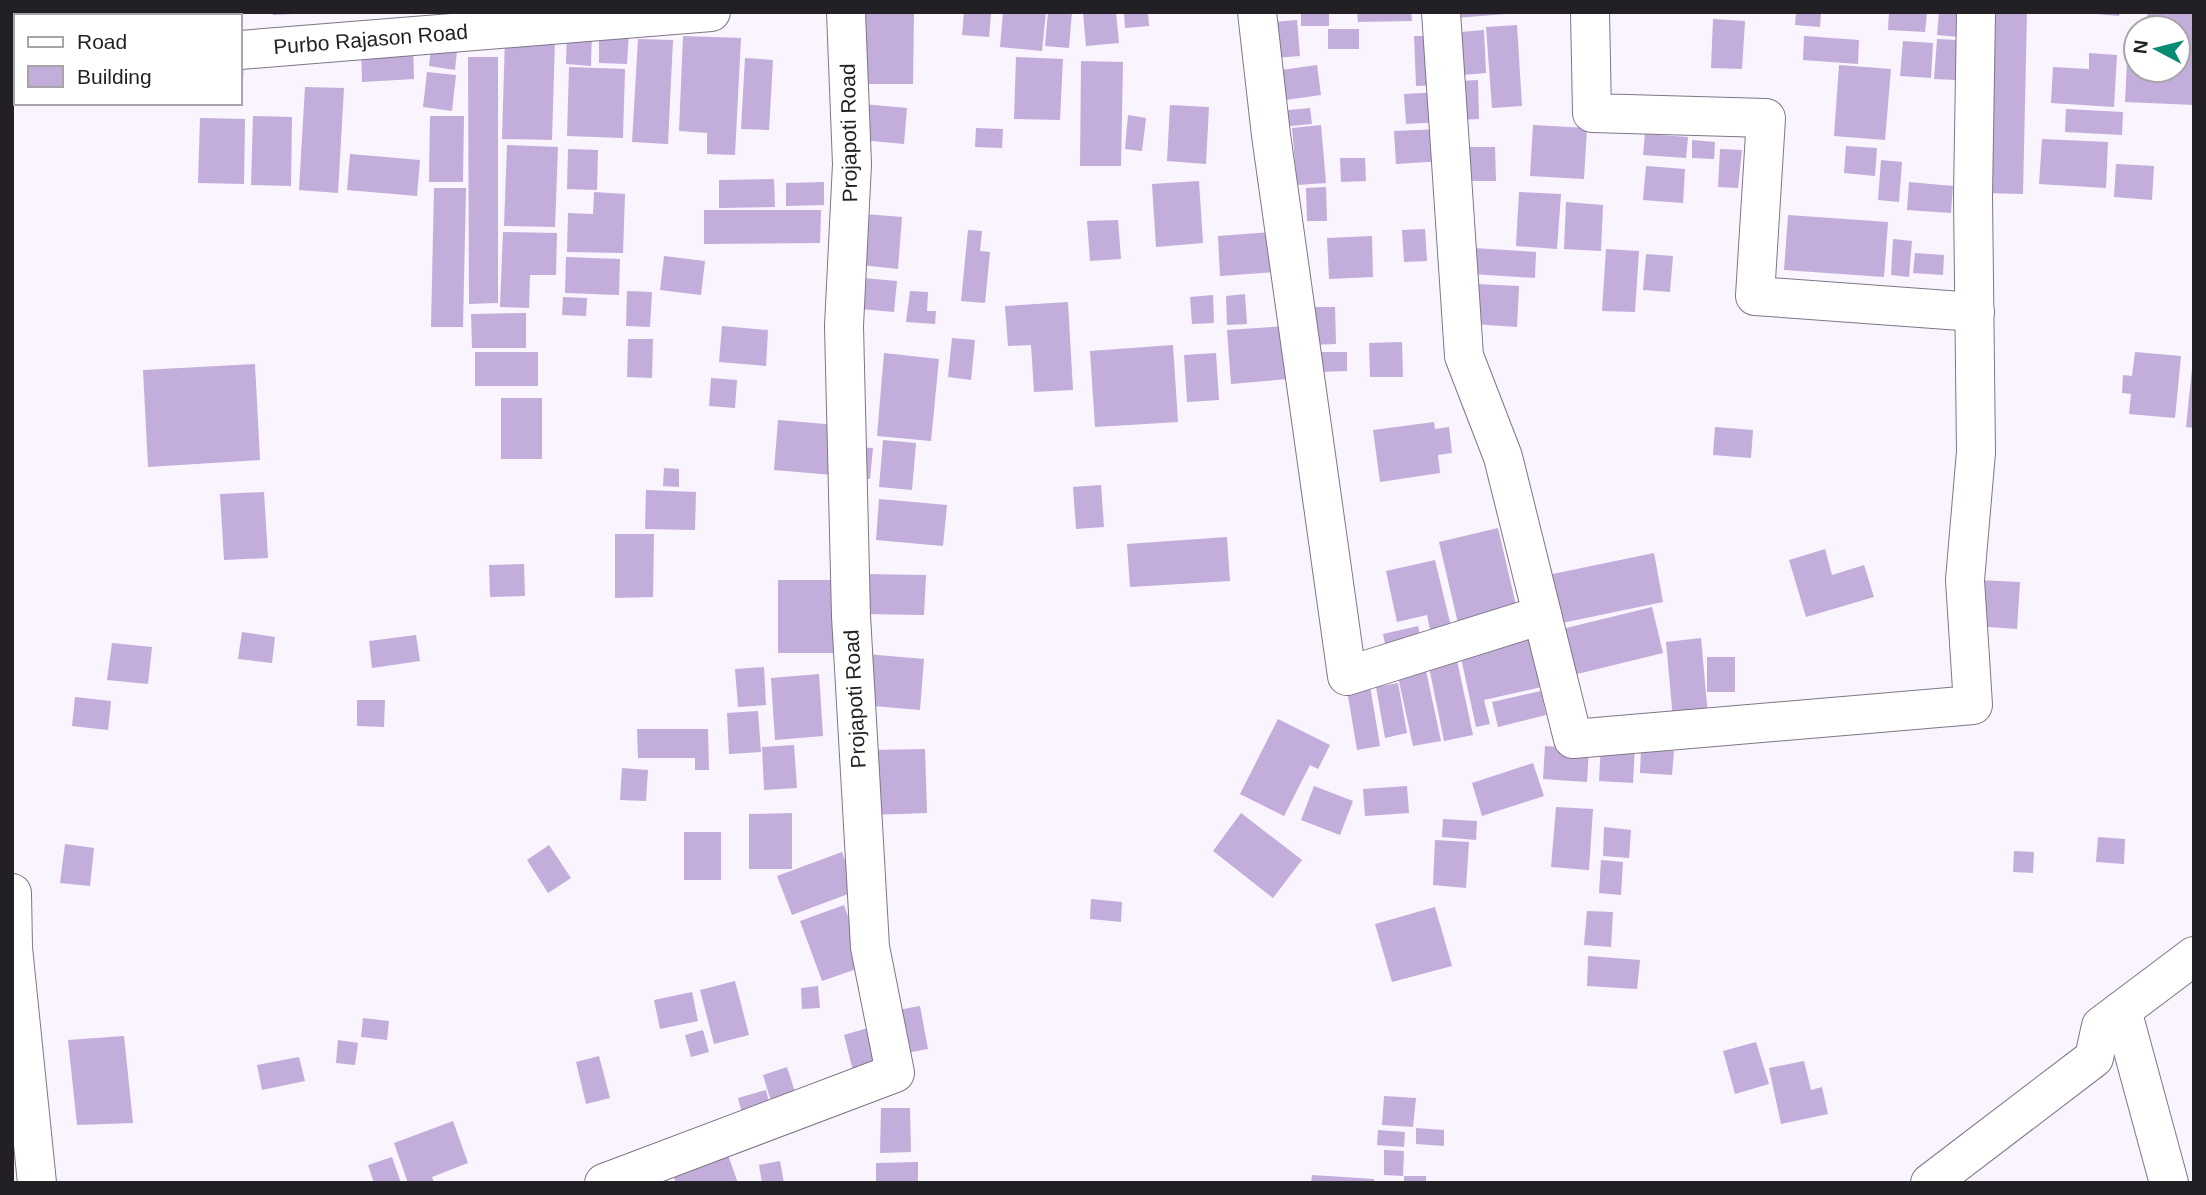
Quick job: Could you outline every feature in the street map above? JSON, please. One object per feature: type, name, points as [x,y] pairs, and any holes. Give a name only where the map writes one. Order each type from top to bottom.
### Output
[{"type":"street","name":"Purbo Rajason Road","points":[[242,50],[471,22],[711,12]]},
{"type":"street","name":"Projapoti Road","points":[[604,1183],[895,1073],[870,947],[851,616],[844,326],[852,164],[846,12]]},
{"type":"street","points":[[1257,12],[1271,135],[1347,677],[1542,615]]},
{"type":"street","points":[[1441,12],[1464,356],[1503,457],[1573,739],[1973,705],[1965,580],[1976,452],[1973,196],[1976,12]]},
{"type":"street","points":[[1590,12],[1592,113],[1766,118],[1755,296],[1975,312]]},
{"type":"street","points":[[12,893],[27,1160]]},
{"type":"street","points":[[1930,1183],[2094,1058],[2101,1026],[2194,956]]},
{"type":"street","points":[[2122,1010],[2169,1183]]},
{"type":"building","points":[[273,12],[293,12],[293,14],[273,15]]},
{"type":"building","points":[[863,12],[914,12],[913,84],[862,84]]},
{"type":"building","points":[[964,12],[991,14],[989,37],[962,35]]},
{"type":"building","points":[[1003,12],[1046,12],[1042,51],[1000,47]]},
{"type":"building","points":[[1048,12],[1072,12],[1069,48],[1045,46]]},
{"type":"building","points":[[1083,12],[1116,12],[1119,43],[1086,46]]},
{"type":"building","points":[[1124,12],[1148,12],[1149,26],[1125,28]]},
{"type":"building","points":[[1301,12],[1329,12],[1329,26],[1301,26]]},
{"type":"building","points":[[1357,12],[1411,12],[1412,21],[1358,22]]},
{"type":"building","points":[[1456,12],[1506,12],[1506,14],[1456,18]]},
{"type":"building","points":[[1796,12],[1821,12],[1820,27],[1795,25]]},
{"type":"building","points":[[1889,12],[1927,12],[1925,32],[1888,30]]},
{"type":"building","points":[[1939,12],[1961,12],[1959,37],[1937,35]]},
{"type":"building","points":[[1985,12],[2027,12],[2023,194],[1981,193]]},
{"type":"building","points":[[2096,12],[2120,12],[2119,16]]},
{"type":"building","points":[[2194,12],[2194,105],[2125,102],[2126,84],[2192,84],[2192,14],[2148,14]]},
{"type":"building","points":[[1713,19],[1745,21],[1742,69],[1711,68]]},
{"type":"building","points":[[1297,20],[1300,56],[1276,58],[1273,22]]},
{"type":"building","points":[[1517,25],[1522,106],[1492,108],[1486,27]]},
{"type":"building","points":[[1328,29],[1359,29],[1359,49],[1328,49]]},
{"type":"building","points":[[567,30],[592,30],[591,66],[566,64]]},
{"type":"building","points":[[599,30],[629,31],[627,64],[599,63]]},
{"type":"building","points":[[1484,30],[1486,73],[1451,76],[1449,33]]},
{"type":"building","points":[[683,36],[741,38],[735,155],[707,154],[707,133],[679,131]]},
{"type":"building","points":[[1414,36],[1440,36],[1441,85],[1416,86]]},
{"type":"building","points":[[1804,36],[1859,40],[1858,64],[1803,60]]},
{"type":"building","points":[[505,37],[555,38],[552,140],[502,139]]},
{"type":"building","points":[[432,39],[458,42],[455,70],[429,66]]},
{"type":"building","points":[[638,39],[673,40],[668,144],[632,142]]},
{"type":"building","points":[[1937,39],[1958,40],[1956,80],[1934,79]]},
{"type":"building","points":[[1903,41],[1933,43],[1931,78],[1900,76]]},
{"type":"building","points":[[413,43],[414,79],[362,82],[361,45]]},
{"type":"building","points":[[2089,53],[2117,55],[2114,107],[2051,103],[2053,67],[2089,69]]},
{"type":"building","points":[[468,57],[498,57],[498,303],[469,304]]},
{"type":"building","points":[[1016,57],[1063,59],[1060,120],[1014,119]]},
{"type":"building","points":[[745,58],[773,60],[769,130],[741,129]]},
{"type":"building","points":[[242,60],[244,60],[242,104]]},
{"type":"building","points":[[1081,61],[1123,62],[1121,166],[1080,166]]},
{"type":"building","points":[[1317,65],[1321,95],[1278,101],[1274,71]]},
{"type":"building","points":[[1839,65],[1891,69],[1885,140],[1834,136]]},
{"type":"building","points":[[569,67],[625,69],[623,138],[567,136]]},
{"type":"building","points":[[427,72],[456,75],[452,111],[423,107]]},
{"type":"building","points":[[1478,80],[1479,119],[1458,120],[1457,81]]},
{"type":"building","points":[[305,87],[344,88],[338,193],[299,190]]},
{"type":"building","points":[[1440,92],[1442,122],[1406,124],[1404,94]]},
{"type":"building","points":[[863,104],[907,108],[904,144],[861,140]]},
{"type":"building","points":[[1170,105],[1209,107],[1206,164],[1167,161]]},
{"type":"building","points":[[1310,108],[1312,124],[1280,127],[1278,111]]},
{"type":"building","points":[[2066,109],[2123,112],[2122,135],[2065,132]]},
{"type":"building","points":[[1128,115],[1146,118],[1142,151],[1125,149]]},
{"type":"building","points":[[253,116],[292,117],[291,186],[251,185]]},
{"type":"building","points":[[430,116],[464,116],[463,182],[429,182]]},
{"type":"building","points":[[200,118],[245,119],[244,184],[198,183]]},
{"type":"building","points":[[1321,125],[1326,183],[1297,185],[1292,128]]},
{"type":"building","points":[[1533,125],[1587,128],[1584,179],[1530,176]]},
{"type":"building","points":[[976,128],[1003,129],[1002,148],[975,147]]},
{"type":"building","points":[[1442,129],[1444,161],[1396,164],[1394,131]]},
{"type":"building","points":[[1645,134],[1688,137],[1686,158],[1643,155]]},
{"type":"building","points":[[2042,139],[2108,142],[2106,188],[2039,184]]},
{"type":"building","points":[[1692,140],[1715,142],[1714,159],[1692,158]]},
{"type":"building","points":[[507,145],[558,147],[555,227],[504,226]]},
{"type":"building","points":[[1846,146],[1877,148],[1875,176],[1844,173]]},
{"type":"building","points":[[1463,147],[1495,147],[1496,181],[1464,181]]},
{"type":"building","points":[[568,149],[598,150],[597,190],[567,189]]},
{"type":"building","points":[[1720,149],[1742,150],[1738,188],[1718,187]]},
{"type":"building","points":[[350,154],[420,160],[417,196],[347,190]]},
{"type":"building","points":[[1340,158],[1365,158],[1366,181],[1341,182]]},
{"type":"building","points":[[1881,160],[1902,162],[1899,202],[1878,200]]},
{"type":"building","points":[[2116,164],[2154,166],[2152,200],[2114,197]]},
{"type":"building","points":[[1646,166],[1685,169],[1683,203],[1643,200]]},
{"type":"building","points":[[774,179],[775,207],[719,208],[719,180]]},
{"type":"building","points":[[1199,181],[1203,243],[1156,247],[1152,184]]},
{"type":"building","points":[[824,182],[824,205],[786,206],[786,183]]},
{"type":"building","points":[[1909,182],[1953,186],[1951,213],[1907,210]]},
{"type":"building","points":[[1326,187],[1327,221],[1307,221],[1306,188]]},
{"type":"building","points":[[434,188],[466,188],[463,327],[431,327]]},
{"type":"building","points":[[594,192],[625,194],[623,253],[567,252],[568,213],[593,214]]},
{"type":"building","points":[[1519,192],[1561,194],[1557,249],[1516,246]]},
{"type":"building","points":[[1566,202],[1603,205],[1601,251],[1564,249]]},
{"type":"building","points":[[704,210],[821,210],[820,243],[704,244]]},
{"type":"building","points":[[865,214],[902,217],[898,269],[861,265]]},
{"type":"building","points":[[1788,215],[1888,222],[1884,277],[1784,270]]},
{"type":"building","points":[[1118,220],[1121,259],[1090,261],[1087,221]]},
{"type":"building","points":[[1425,229],[1427,261],[1404,262],[1402,230]]},
{"type":"building","points":[[968,230],[982,231],[980,251],[990,252],[985,303],[961,301]]},
{"type":"building","points":[[503,232],[557,233],[556,275],[530,275],[529,308],[500,307]]},
{"type":"building","points":[[1272,232],[1275,272],[1220,276],[1218,236]]},
{"type":"building","points":[[1372,236],[1373,277],[1329,279],[1327,238]]},
{"type":"building","points":[[1893,239],[1912,241],[1909,277],[1891,275]]},
{"type":"building","points":[[1473,248],[1536,252],[1535,278],[1472,274]]},
{"type":"building","points":[[1606,249],[1639,251],[1635,312],[1602,311]]},
{"type":"building","points":[[1915,253],[1944,255],[1943,275],[1913,273]]},
{"type":"building","points":[[1646,254],[1673,256],[1670,292],[1643,290]]},
{"type":"building","points":[[664,256],[705,261],[701,295],[660,290]]},
{"type":"building","points":[[566,257],[620,259],[619,295],[565,293]]},
{"type":"building","points":[[863,278],[897,281],[894,312],[860,309]]},
{"type":"building","points":[[1475,284],[1519,286],[1517,327],[1473,324]]},
{"type":"building","points":[[627,291],[652,292],[650,327],[626,326]]},
{"type":"building","points":[[910,291],[928,292],[927,311],[936,311],[935,324],[906,322]]},
{"type":"building","points":[[1245,294],[1247,324],[1227,325],[1226,296]]},
{"type":"building","points":[[1213,295],[1214,323],[1192,324],[1190,297]]},
{"type":"building","points":[[563,297],[587,298],[586,316],[562,315]]},
{"type":"building","points":[[1068,302],[1073,390],[1034,392],[1031,345],[1008,346],[1005,306]]},
{"type":"building","points":[[1308,307],[1335,307],[1336,344],[1309,345]]},
{"type":"building","points":[[526,313],[526,348],[472,348],[471,314]]},
{"type":"building","points":[[722,326],[768,330],[766,366],[719,362]]},
{"type":"building","points":[[1285,326],[1288,379],[1231,384],[1227,330]]},
{"type":"building","points":[[952,338],[975,340],[971,380],[948,377]]},
{"type":"building","points":[[628,339],[653,339],[652,378],[627,377]]},
{"type":"building","points":[[1402,342],[1403,377],[1370,377],[1369,343]]},
{"type":"building","points":[[1173,345],[1178,422],[1095,427],[1090,351]]},
{"type":"building","points":[[475,352],[538,352],[538,386],[475,386]]},
{"type":"building","points":[[1319,352],[1347,352],[1347,371],[1320,372]]},
{"type":"building","points":[[2135,352],[2181,356],[2175,418],[2129,414],[2131,394],[2122,393],[2123,375],[2132,376]]},
{"type":"building","points":[[884,353],[939,359],[931,441],[877,436]]},
{"type":"building","points":[[1216,353],[1219,400],[1187,402],[1184,355]]},
{"type":"building","points":[[255,364],[260,460],[148,467],[143,370]]},
{"type":"building","points":[[2192,368],[2194,369],[2194,428],[2186,427]]},
{"type":"building","points":[[711,378],[737,380],[735,408],[709,406]]},
{"type":"building","points":[[501,398],[542,398],[542,459],[501,459]]},
{"type":"building","points":[[778,420],[837,425],[833,475],[774,470]]},
{"type":"building","points":[[1434,422],[1435,429],[1449,427],[1452,453],[1438,455],[1440,473],[1380,482],[1373,430]]},
{"type":"building","points":[[1715,427],[1753,430],[1751,458],[1713,455]]},
{"type":"building","points":[[883,440],[916,443],[912,490],[879,487]]},
{"type":"building","points":[[856,447],[873,448],[870,479],[853,478]]},
{"type":"building","points":[[664,468],[679,469],[679,487],[663,486]]},
{"type":"building","points":[[1101,485],[1104,527],[1076,529],[1073,487]]},
{"type":"building","points":[[646,490],[696,492],[695,530],[645,529]]},
{"type":"building","points":[[264,492],[268,558],[224,560],[220,494]]},
{"type":"building","points":[[879,499],[947,505],[943,546],[876,540]]},
{"type":"building","points":[[1498,528],[1519,618],[1460,632],[1439,542]]},
{"type":"building","points":[[615,534],[654,534],[653,597],[615,598]]},
{"type":"building","points":[[1227,537],[1230,581],[1130,587],[1127,544]]},
{"type":"building","points":[[1825,549],[1832,575],[1864,565],[1874,597],[1806,617],[1789,560]]},
{"type":"building","points":[[1654,553],[1663,602],[1552,625],[1543,576]]},
{"type":"building","points":[[1435,560],[1454,639],[1433,644],[1427,615],[1397,622],[1386,571]]},
{"type":"building","points":[[524,564],[525,596],[490,597],[489,565]]},
{"type":"building","points":[[864,574],[926,575],[924,615],[863,614]]},
{"type":"building","points":[[778,580],[839,580],[838,653],[778,653]]},
{"type":"building","points":[[1977,580],[2020,582],[2017,629],[1974,626]]},
{"type":"building","points":[[1652,607],[1663,653],[1565,677],[1554,631]]},
{"type":"building","points":[[1418,626],[1423,650],[1388,658],[1383,634]]},
{"type":"building","points":[[1532,627],[1546,686],[1484,700],[1490,724],[1476,727],[1458,644]]},
{"type":"building","points":[[242,632],[275,637],[272,663],[238,659]]},
{"type":"building","points":[[416,635],[420,661],[372,668],[369,641]]},
{"type":"building","points":[[1701,638],[1708,716],[1673,719],[1666,642]]},
{"type":"building","points":[[112,643],[152,647],[148,684],[107,680]]},
{"type":"building","points":[[866,654],[924,659],[920,710],[862,705]]},
{"type":"building","points":[[1456,656],[1473,735],[1444,741],[1428,662]]},
{"type":"building","points":[[1707,657],[1735,657],[1735,692],[1707,692]]},
{"type":"building","points":[[1425,666],[1441,741],[1413,746],[1397,672]]},
{"type":"building","points":[[764,667],[766,705],[738,707],[735,669]]},
{"type":"building","points":[[819,674],[823,736],[775,740],[771,678]]},
{"type":"building","points":[[1398,683],[1407,733],[1385,738],[1376,687]]},
{"type":"building","points":[[1370,686],[1380,746],[1357,750],[1347,690]]},
{"type":"building","points":[[1541,691],[1546,715],[1498,727],[1492,702]]},
{"type":"building","points":[[75,697],[111,701],[108,730],[72,726]]},
{"type":"building","points":[[357,700],[385,700],[384,727],[357,726]]},
{"type":"building","points":[[758,711],[761,752],[729,754],[727,713]]},
{"type":"building","points":[[1278,719],[1330,745],[1318,769],[1310,765],[1284,816],[1240,794]]},
{"type":"building","points":[[637,729],[708,729],[709,770],[695,770],[695,758],[638,758]]},
{"type":"building","points":[[1601,743],[1635,746],[1633,783],[1599,781]]},
{"type":"building","points":[[794,745],[797,788],[764,790],[762,747]]},
{"type":"building","points":[[1545,746],[1589,749],[1587,782],[1543,779]]},
{"type":"building","points":[[925,749],[927,813],[872,815],[870,750]]},
{"type":"building","points":[[1641,749],[1674,751],[1672,775],[1640,773]]},
{"type":"building","points":[[1533,763],[1544,796],[1482,816],[1472,783]]},
{"type":"building","points":[[622,768],[648,770],[646,801],[620,800]]},
{"type":"building","points":[[1314,786],[1353,801],[1340,835],[1301,820]]},
{"type":"building","points":[[1407,786],[1409,813],[1365,816],[1363,789]]},
{"type":"building","points":[[1556,807],[1593,809],[1589,870],[1551,867]]},
{"type":"building","points":[[792,813],[792,869],[749,869],[749,814]]},
{"type":"building","points":[[1241,813],[1302,860],[1273,898],[1213,851]]},
{"type":"building","points":[[1443,819],[1477,821],[1476,840],[1442,837]]},
{"type":"building","points":[[1604,827],[1631,830],[1629,858],[1603,856]]},
{"type":"building","points":[[684,832],[721,832],[721,880],[684,880]]},
{"type":"building","points":[[2098,837],[2125,839],[2124,864],[2096,862]]},
{"type":"building","points":[[1435,840],[1469,842],[1466,888],[1433,885]]},
{"type":"building","points":[[65,844],[94,848],[90,886],[60,883]]},
{"type":"building","points":[[549,845],[571,878],[548,893],[527,860]]},
{"type":"building","points":[[2014,851],[2034,852],[2033,873],[2013,872]]},
{"type":"building","points":[[842,852],[856,891],[792,915],[777,876]]},
{"type":"building","points":[[1601,860],[1623,862],[1621,895],[1599,893]]},
{"type":"building","points":[[1091,899],[1122,902],[1121,922],[1090,919]]},
{"type":"building","points":[[844,905],[865,966],[822,981],[800,921]]},
{"type":"building","points":[[1435,907],[1452,966],[1392,982],[1375,924]]},
{"type":"building","points":[[1587,911],[1613,912],[1611,947],[1584,945]]},
{"type":"building","points":[[1588,956],[1640,960],[1637,989],[1587,986]]},
{"type":"building","points":[[735,981],[749,1035],[714,1044],[700,990]]},
{"type":"building","points":[[818,986],[820,1008],[802,1009],[801,988]]},
{"type":"building","points":[[692,992],[698,1021],[660,1029],[654,1000]]},
{"type":"building","points":[[920,1006],[928,1049],[895,1055],[887,1012]]},
{"type":"building","points":[[363,1018],[389,1021],[387,1040],[361,1037]]},
{"type":"building","points":[[871,1027],[881,1063],[853,1071],[844,1035]]},
{"type":"building","points":[[703,1030],[709,1052],[691,1057],[685,1035]]},
{"type":"building","points":[[124,1036],[133,1123],[77,1125],[68,1040]]},
{"type":"building","points":[[338,1040],[358,1043],[355,1065],[336,1063]]},
{"type":"building","points":[[1756,1042],[1769,1084],[1735,1094],[1723,1051]]},
{"type":"building","points":[[599,1056],[610,1098],[586,1104],[576,1062]]},
{"type":"building","points":[[299,1057],[305,1081],[262,1090],[257,1065]]},
{"type":"building","points":[[1804,1061],[1811,1090],[1822,1087],[1828,1114],[1781,1124],[1769,1068]]},
{"type":"building","points":[[787,1067],[798,1101],[773,1108],[763,1075]]},
{"type":"building","points":[[766,1090],[771,1110],[743,1117],[738,1098]]},
{"type":"building","points":[[1384,1096],[1416,1098],[1413,1127],[1382,1125]]},
{"type":"building","points":[[881,1108],[910,1108],[911,1152],[880,1153]]},
{"type":"building","points":[[453,1121],[468,1163],[432,1177],[434,1183],[408,1183],[394,1143]]},
{"type":"building","points":[[1416,1128],[1444,1130],[1444,1146],[1416,1144]]},
{"type":"building","points":[[1378,1130],[1405,1132],[1404,1147],[1377,1145]]},
{"type":"building","points":[[724,1144],[738,1183],[676,1183],[669,1164]]},
{"type":"building","points":[[1384,1150],[1404,1151],[1403,1176],[1384,1175]]},
{"type":"building","points":[[392,1157],[401,1183],[374,1183],[368,1165]]},
{"type":"building","points":[[780,1161],[784,1183],[762,1183],[759,1165]]},
{"type":"building","points":[[918,1162],[918,1183],[876,1183],[876,1163]]},
{"type":"building","points":[[1312,1175],[1374,1179],[1374,1183],[1311,1183]]},
{"type":"building","points":[[1404,1176],[1426,1176],[1426,1183],[1404,1183]]}]
